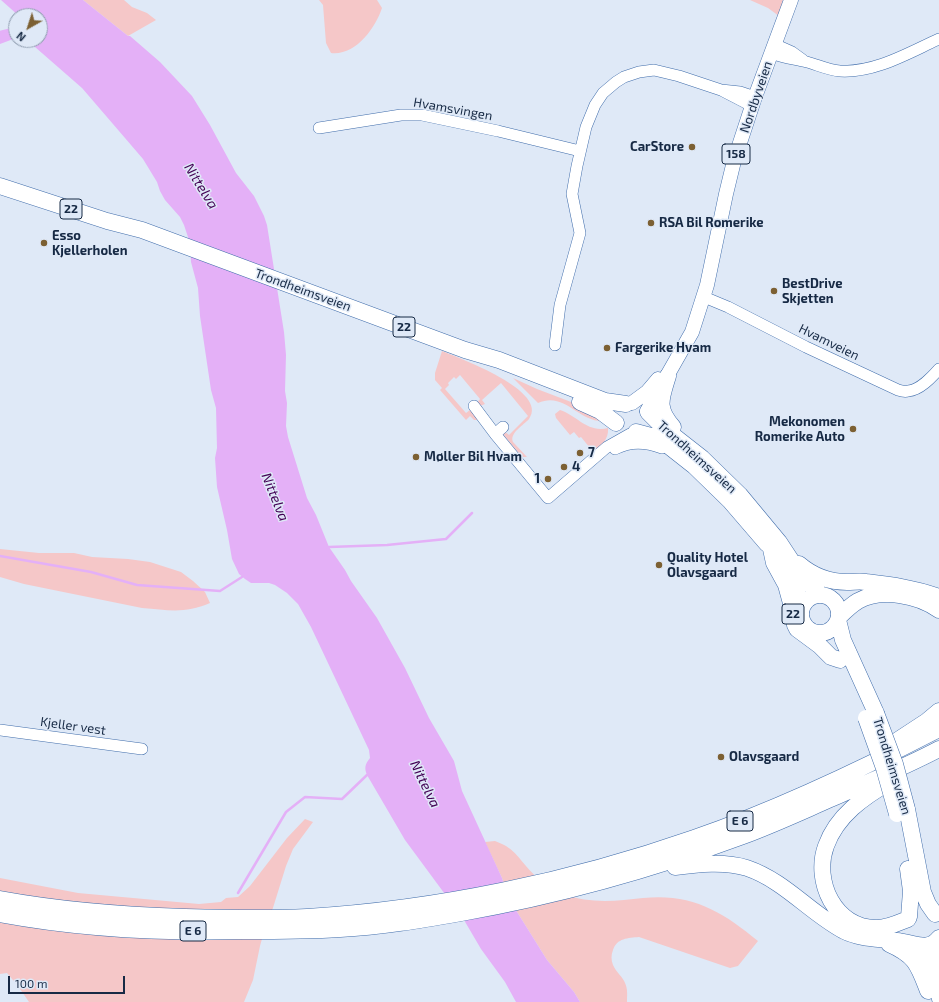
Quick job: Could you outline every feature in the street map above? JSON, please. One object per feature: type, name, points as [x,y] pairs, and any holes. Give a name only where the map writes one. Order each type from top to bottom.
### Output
[{"type":"highway","name":"Trondheimsveien","points":[[0,176],[110,214],[142,230],[176,243],[465,350],[499,360],[605,401],[629,404]]},
{"type":"highway","name":"Trondheimsveien","points":[[0,186],[107,221],[142,230]]},
{"type":"highway","name":"Trondheimsveien","points":[[465,350],[523,380],[596,408],[625,429],[656,437],[713,467],[740,495],[787,552],[802,577],[824,595]]},
{"type":"highway","name":"22","points":[[668,376],[661,401],[662,412],[685,451]]},
{"type":"highway","name":"22","points":[[629,404],[643,406],[647,411]]},
{"type":"highway","points":[[629,404],[618,414],[625,429],[645,424],[647,411]]},
{"type":"highway","name":"Trondheimsveien","points":[[647,411],[730,501],[770,549],[795,585],[802,608]]},
{"type":"highway","name":"22","points":[[770,549],[774,563],[786,585],[797,629],[820,646],[831,657],[840,660]]},
{"type":"highway","points":[[787,552],[809,572],[823,579],[839,582],[864,582],[909,588],[939,597]]},
{"type":"highway","points":[[824,595],[866,587],[890,586]]},
{"type":"highway","points":[[838,619],[850,606],[859,600],[874,595],[892,594],[907,596],[927,603],[939,610]]},
{"type":"highway","name":"22","points":[[824,595],[837,604],[838,619],[836,624],[830,630],[825,632],[816,632],[809,629],[804,623],[802,608],[804,604],[812,597],[824,595]]},
{"type":"highway","name":"Trondheimsveien","points":[[838,619],[871,715],[884,768],[902,812],[923,892],[928,904],[937,917]]},
{"type":"highway","name":"Trondheimsveien","points":[[816,632],[829,644],[840,660],[871,715]]},
{"type":"highway","points":[[810,792],[910,732],[939,711]]},
{"type":"highway","name":"E 6","points":[[0,899],[102,912],[159,916],[217,918],[382,917],[424,920],[514,903],[631,858],[689,840],[810,792],[895,752],[939,729]]},
{"type":"highway","points":[[909,918],[890,926],[876,928],[861,926],[849,919],[834,907],[829,899],[823,881],[822,862],[826,846],[831,836],[848,811],[867,796],[908,771],[934,751]]},
{"type":"highway","name":"E 6","points":[[559,885],[628,875],[746,835],[848,791],[934,751]]},
{"type":"highway","name":"Trondheimsveien","points":[[902,812],[910,883],[911,899],[909,918]]},
{"type":"highway","points":[[628,875],[689,865],[724,864],[746,868],[765,876],[844,930],[858,936],[930,945],[939,938]]},
{"type":"highway","name":"22","points":[[916,944],[910,940],[906,932],[906,923],[909,918],[916,912],[924,910],[937,917]]},
{"type":"highway","name":"E 6","points":[[0,914],[103,927],[162,931],[225,932],[342,930],[382,917]]},
{"type":"highway","points":[[878,939],[900,949],[914,960],[932,997]]},
{"type":"main road","name":"Nordbyveien","points":[[647,411],[692,332],[704,297],[730,177],[739,144],[791,0]]},
{"type":"main road","name":"Nordbyveien","points":[[629,404],[651,388],[699,312]]},
{"type":"main road","points":[[932,997],[935,951],[939,938]]},
{"type":"main road","name":"22","points":[[916,944],[926,967],[932,997]]},
{"type":"street","points":[[773,49],[792,52],[807,62],[824,68],[840,71],[865,69],[891,60],[939,39]]},
{"type":"street","points":[[555,345],[560,306],[580,233],[572,194],[586,127],[599,99],[609,87],[624,77],[639,72],[654,70],[679,76],[721,90],[740,92],[754,102]]},
{"type":"street","name":"Hvamsvingen","points":[[319,128],[401,115],[422,115],[498,131],[580,151]]},
{"type":"street","name":"Hvamveien","points":[[704,297],[728,307],[806,347],[898,390],[908,391],[919,387],[931,378],[939,369]]},
{"type":"street","points":[[480,409],[499,431],[548,498],[604,451],[625,429]]},
{"type":"street","points":[[604,451],[638,442],[685,451]]},
{"type":"street","name":"Kjeller vest","points":[[0,730],[142,749]]},
{"type":"shaded area","points":[[83,0],[124,0],[132,7],[147,13],[156,20],[128,36]]},
{"type":"shaded area","points":[[319,0],[377,0],[382,8],[379,16],[363,40],[348,50],[340,53],[331,53],[326,43],[323,5]]},
{"type":"shaded area","points":[[750,0],[783,0],[779,16],[768,8]]},
{"type":"shaded area","points":[[442,351],[483,368],[500,377],[515,387],[527,398],[532,408],[529,419],[515,432],[512,439],[527,457],[522,457],[502,433],[504,431],[509,435],[528,416],[501,383],[482,400],[485,404],[480,406],[476,404],[480,399],[460,375],[456,379],[454,377],[445,389],[466,413],[470,410],[479,420],[474,420],[470,416],[466,420],[440,390],[442,388],[435,380],[435,373]]},
{"type":"shaded area","points":[[513,378],[579,405],[603,421],[586,417],[556,401],[548,400],[538,403]]},
{"type":"shaded area","points":[[560,410],[588,426],[601,429],[608,428],[607,436],[604,442],[593,453],[581,437],[579,438],[574,432],[570,435],[556,418],[555,414]]},
{"type":"shaded area","points":[[0,549],[39,553],[74,553],[92,557],[150,562],[181,572],[205,592],[210,603],[184,610],[142,608],[24,584],[0,577]]},
{"type":"shaded area","points":[[305,819],[313,822],[293,849],[286,866],[265,928],[253,980],[244,1002],[29,1002],[7,973],[0,974],[0,878],[78,893],[199,904],[221,902],[226,898],[238,897],[250,886],[287,838]]},
{"type":"shaded area","points":[[495,841],[511,849],[538,878],[564,894],[583,899],[603,901],[660,897],[691,901],[705,906],[732,921],[758,941],[738,966],[730,968],[639,937],[623,939],[615,946],[612,954],[612,963],[626,985],[627,1002],[580,1002],[574,992],[547,960],[509,899],[502,878],[485,842]]},
{"type":"water","name":"Nittelva","points":[[1,0],[83,0],[128,36],[130,36],[160,62],[192,96],[210,125],[236,173],[254,196],[267,225],[284,332],[286,355],[286,426],[307,498],[316,515],[329,547],[377,618],[405,668],[429,718],[454,761],[462,791],[502,878],[509,899],[547,960],[574,992],[580,1002],[516,1002],[505,982],[481,949],[464,920],[405,840],[367,775],[365,768],[370,758],[369,750],[311,627],[298,604],[287,593],[275,585],[269,583],[251,583],[239,574],[232,559],[217,487],[215,458],[217,448],[216,408],[211,390],[200,316],[198,288],[191,262],[190,243],[184,225],[180,217],[165,200],[157,182],[143,159],[82,88],[36,48],[48,48],[48,8],[10,8]]},
{"type":"water","points":[[8,30],[8,41],[0,44],[0,32]]},
{"type":"waterway","points":[[0,32],[8,30]]},
{"type":"waterway","points":[[327,548],[387,545],[446,539],[472,513]]},
{"type":"waterway","points":[[0,556],[91,572],[137,585],[220,591],[242,577]]},
{"type":"waterway","points":[[238,893],[286,812],[305,797],[342,799],[367,775],[370,774]]},
{"type":"place","name":"CarStore","points":[[692,147]]},
{"type":"place","name":"RSA Bil Romerike","points":[[651,223]]},
{"type":"place","name":"Esso Kjellerholen","points":[[44,243]]},
{"type":"place","name":"BestDrive Skjetten","points":[[774,291]]},
{"type":"place","name":"Fargerike Hvam","points":[[607,348]]},
{"type":"place","name":"Mekonomen Romerike Auto","points":[[853,429]]},
{"type":"place","name":"7","points":[[580,453]]},
{"type":"place","name":"Møller Bil Hvam","points":[[416,457]]},
{"type":"place","name":"4","points":[[564,467]]},
{"type":"place","name":"1","points":[[548,479]]},
{"type":"place","name":"Quality Hotel Olavsgaard","points":[[659,565]]},
{"type":"place","name":"Olavsgaard","points":[[721,757]]}]
